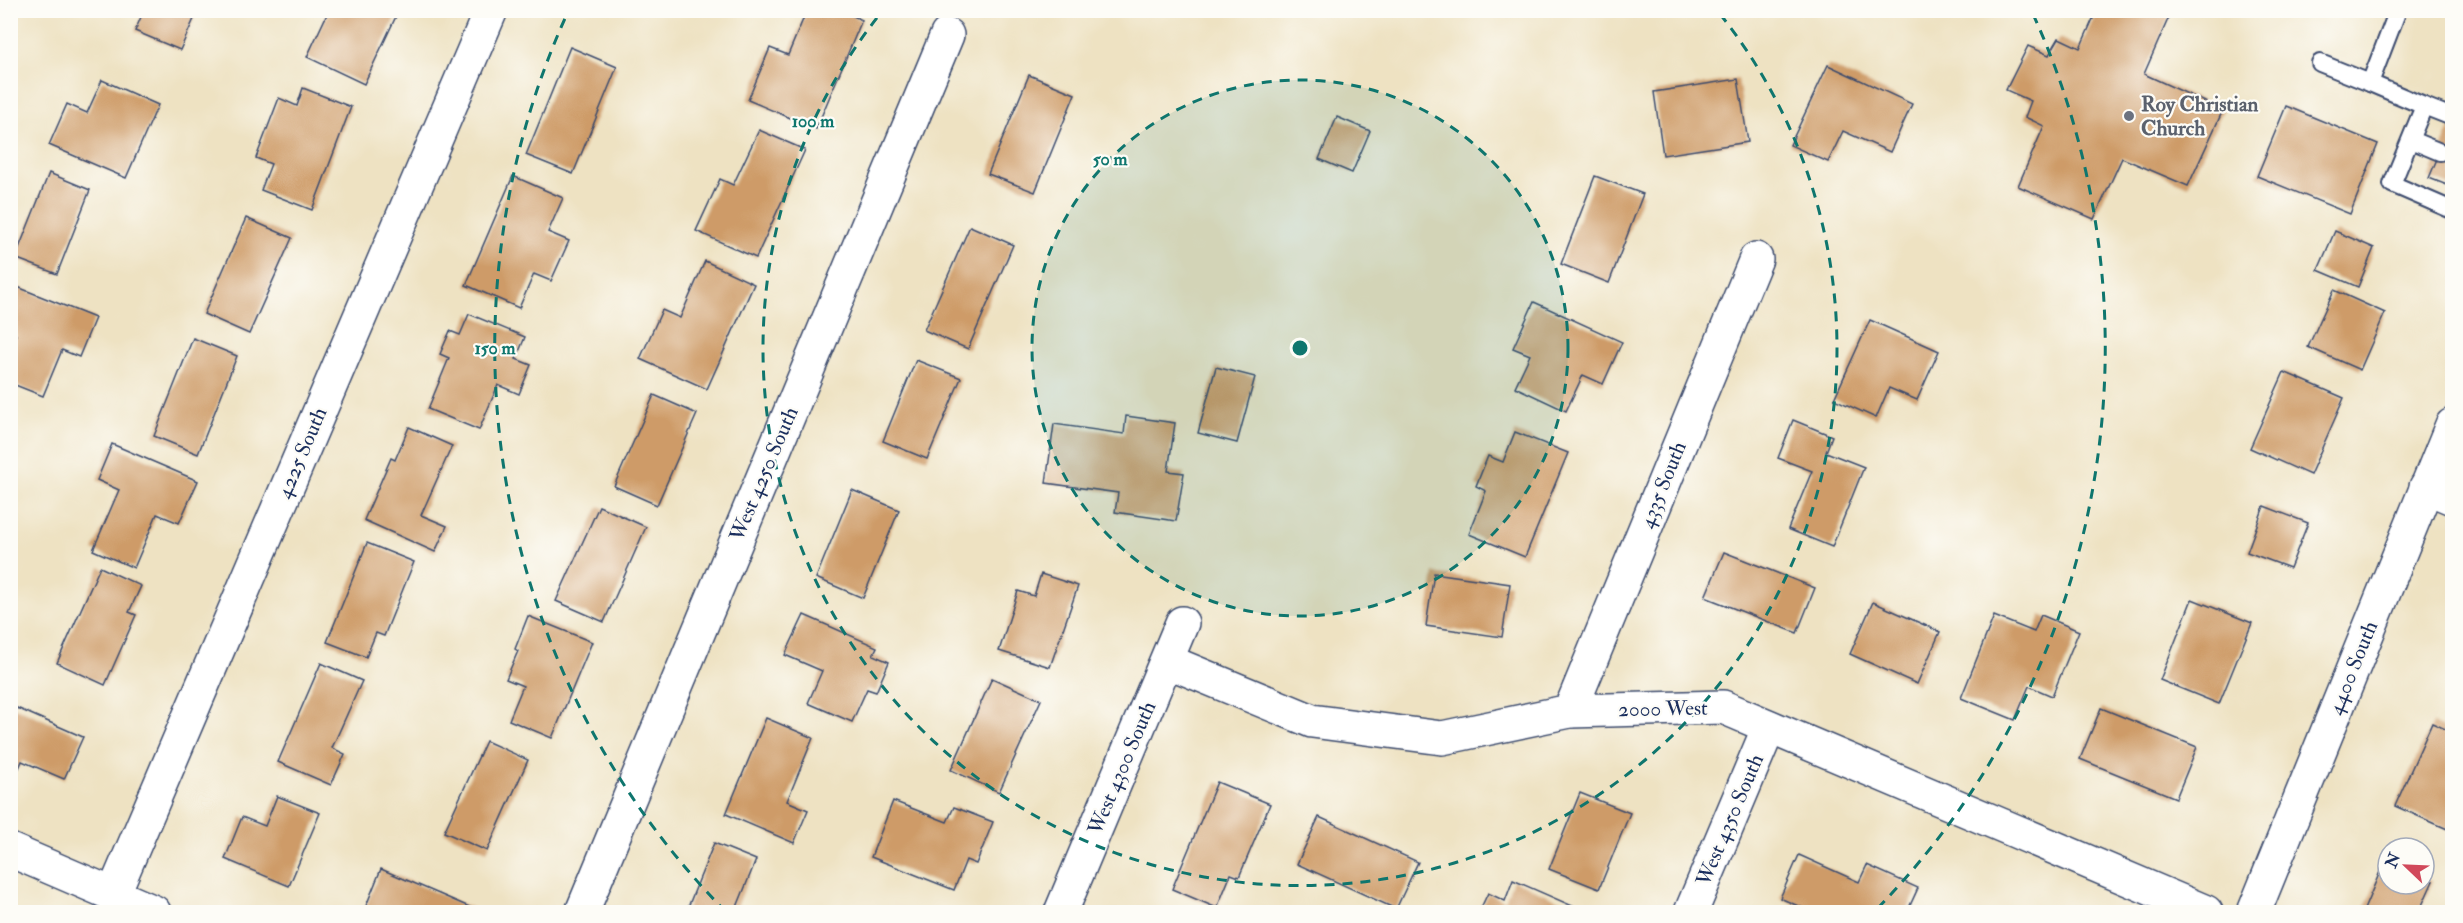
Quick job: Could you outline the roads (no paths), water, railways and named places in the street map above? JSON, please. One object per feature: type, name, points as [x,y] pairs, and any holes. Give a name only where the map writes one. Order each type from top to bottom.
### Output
[{"type":"street","name":"4225 South","points":[[113,895],[491,10]]},
{"type":"street","name":"West 4250 South","points":[[582,912],[947,35]]},
{"type":"street","name":"4335 South","points":[[1570,711],[1756,259]]},
{"type":"street","name":"4400 South","points":[[2254,912],[2440,492],[2452,425]]},
{"type":"street","name":"West 4300 South","points":[[1061,912],[1182,623]]},
{"type":"street","name":"2000 West","points":[[1167,661],[1312,721],[1442,738],[1570,711],[1723,707],[2206,912]]},
{"type":"street","name":"West 4350 South","points":[[1691,912],[1769,727]]},
{"type":"street","points":[[10,850],[154,912]]},
{"type":"lane","points":[[2370,83],[2398,10]]},
{"type":"lane","points":[[2320,63],[2452,117]]},
{"type":"lane","points":[[2424,106],[2392,184],[2452,210]]},
{"type":"lane","points":[[2411,140],[2440,152]]},
{"type":"place","name":"Roy Christian Church","points":[[2129,116]]}]
